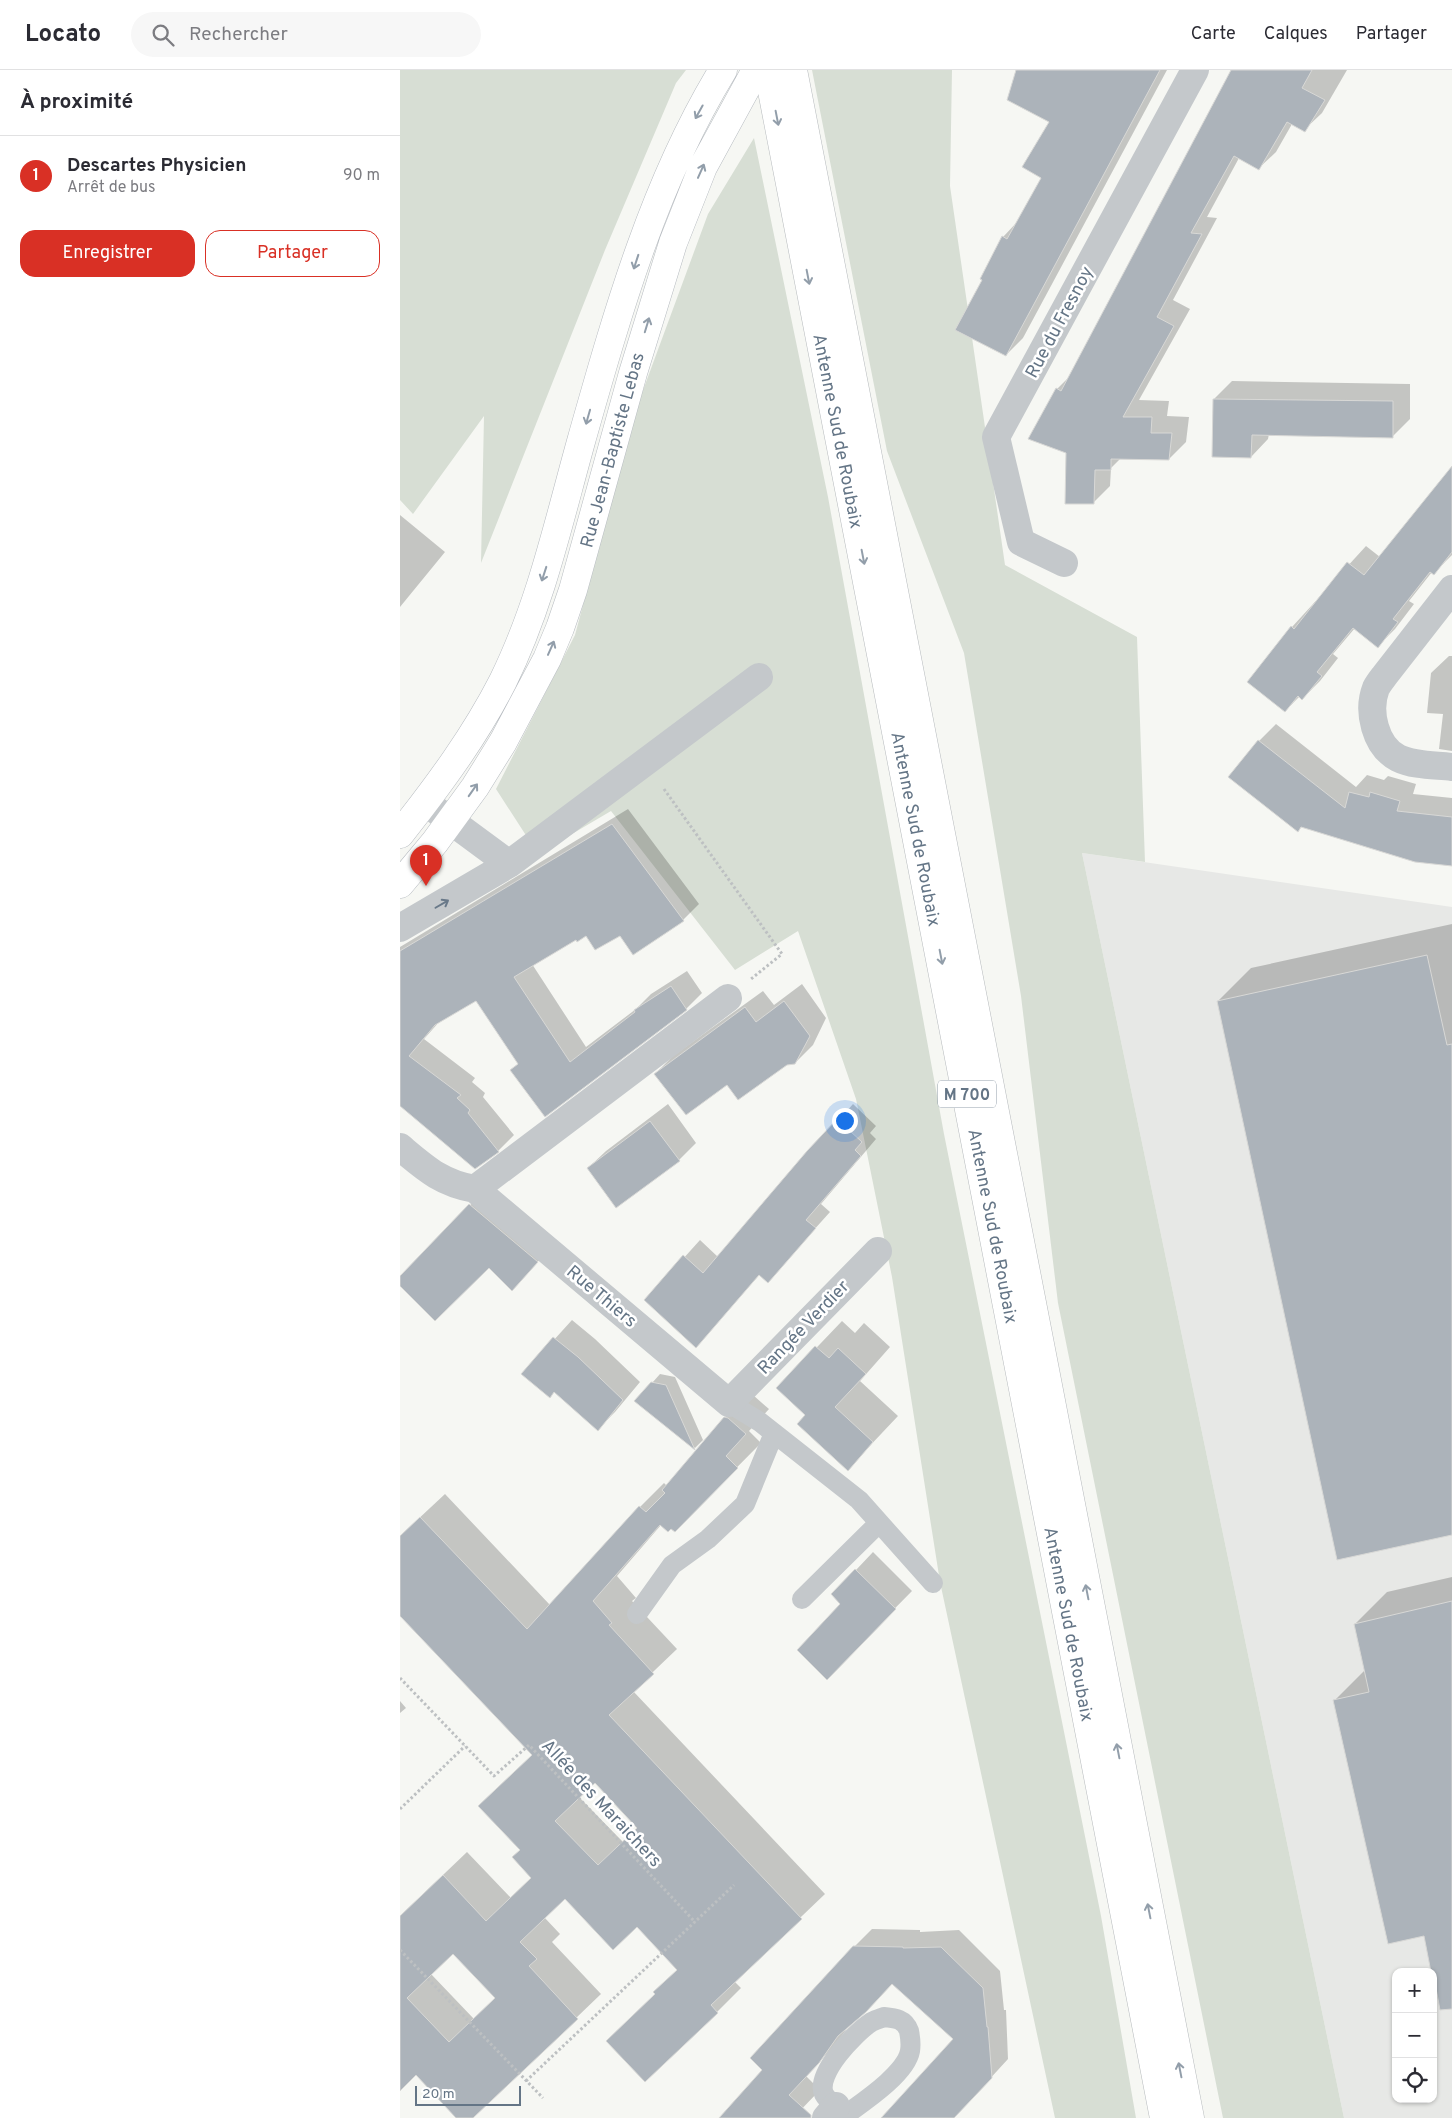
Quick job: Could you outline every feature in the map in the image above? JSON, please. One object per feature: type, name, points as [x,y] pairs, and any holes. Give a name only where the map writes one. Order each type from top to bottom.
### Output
[{"type":"main road","name":"Rue Jean-Baptiste Lebas","points":[[400,834],[425,802],[479,723],[503,680],[528,620],[548,564],[620,310],[650,218],[696,118],[723,70]]},
{"type":"main road","name":"Rue Jean-Baptiste Lebas","points":[[400,884],[475,787],[503,742],[547,659],[560,628],[581,562],[632,373],[673,243],[703,167],[756,70]]},
{"type":"main road","name":"Antenne Sud de Roubaix","points":[[768,70],[1164,2118]]},
{"type":"main road","name":"Antenne Sud de Roubaix","points":[[793,70],[1190,2118]]},
{"type":"street","name":"Rue du Fresnoy","points":[[1064,563],[1021,542],[996,437],[1195,70]]},
{"type":"street","points":[[1452,589],[1376,688],[1373,718],[1378,734],[1385,746],[1396,757],[1410,762],[1452,767]]},
{"type":"street","points":[[400,928],[510,864],[759,677]]},
{"type":"street","points":[[425,802],[510,864]]},
{"type":"street","points":[[475,1189],[728,998]]},
{"type":"street","name":"Rue Thiers","points":[[400,1147],[427,1170],[440,1178],[456,1186],[475,1189],[729,1403]]},
{"type":"street","name":"Rangée Verdier","points":[[729,1403],[878,1251]]},
{"type":"lane","points":[[729,1403],[760,1422],[858,1500],[933,1583]]},
{"type":"lane","points":[[638,1614],[672,1565],[708,1539],[745,1504],[774,1433]]},
{"type":"lane","points":[[802,1599],[879,1523]]},
{"type":"lane","points":[[884,2017],[896,2018],[906,2024],[909,2033],[910,2051],[903,2066],[878,2090],[848,2113],[831,2112],[822,2087],[826,2074],[839,2054],[871,2023],[884,2017]]},
{"type":"path","points":[[645,762],[782,954],[728,998]]},
{"type":"path","name":"Allée des Maraichers","points":[[400,1678],[494,1776],[529,1745],[695,1922]]},
{"type":"path","points":[[400,1809],[465,1746]]},
{"type":"path","points":[[526,2081],[734,1885]]},
{"type":"path","points":[[400,1950],[543,2098]]},
{"type":"shaded area","points":[[400,70],[686,70],[676,83],[605,250],[481,563],[484,416],[413,514],[400,500]]},
{"type":"shaded area","points":[[812,70],[952,70],[950,186],[1005,565],[1137,637],[1145,862],[1082,853],[1344,2118],[1223,2118],[1058,1303],[1021,996],[964,653],[887,451]]},
{"type":"shaded area","points":[[754,138],[828,497],[944,1134],[1101,1916],[1136,2118],[1055,2118],[940,1582],[892,1277],[856,1099],[798,931],[735,970],[611,811],[538,854],[496,789],[575,635],[635,412],[708,214]]},
{"type":"shaded area","points":[[1082,853],[1452,907],[1452,2118],[1344,2118]]},
{"type":"building","points":[[1016,70],[1160,70],[1006,356],[955,330],[982,280],[980,279],[1002,236],[1007,239],[1041,178],[1022,167],[1049,122],[1007,100]]},
{"type":"building","points":[[1231,70],[1312,70],[1302,88],[1325,100],[1305,132],[1287,122],[1259,170],[1234,156],[1191,233],[1202,234],[1157,317],[1174,326],[1123,417],[1152,417],[1151,433],[1172,433],[1169,460],[1111,459],[1111,470],[1095,470],[1094,504],[1065,504],[1066,453],[1028,439],[1056,388],[1061,391]]},
{"type":"building","points":[[1213,399],[1393,401],[1393,438],[1252,435],[1251,458],[1212,457]]},
{"type":"building","points":[[1452,466],[1452,552],[1434,575],[1430,572],[1393,619],[1398,622],[1378,648],[1353,628],[1317,672],[1322,676],[1302,700],[1298,696],[1285,712],[1247,682],[1291,626],[1294,629],[1347,562],[1364,575]]},
{"type":"building","points":[[1258,740],[1345,808],[1349,792],[1369,797],[1370,792],[1400,801],[1397,811],[1452,817],[1452,866],[1415,862],[1301,827],[1298,832],[1228,777]]},
{"type":"building","points":[[612,824],[684,921],[633,955],[620,936],[595,950],[586,936],[514,977],[570,1062],[635,1012],[634,1010],[671,986],[687,1010],[545,1117],[510,1070],[518,1064],[476,1001],[435,1025],[409,1056],[461,1095],[457,1098],[470,1110],[468,1113],[499,1152],[475,1169],[400,1106],[400,951]]},
{"type":"building","points":[[1427,955],[1447,1045],[1452,1044],[1452,1535],[1337,1560],[1217,1001]]},
{"type":"building","points":[[784,1001],[810,1036],[795,1064],[787,1065],[738,1100],[727,1085],[686,1115],[654,1074],[745,1007],[756,1022]]},
{"type":"building","points":[[837,1119],[862,1142],[855,1150],[861,1156],[806,1220],[816,1228],[768,1283],[759,1275],[696,1348],[644,1300],[683,1255],[703,1273],[807,1151]]},
{"type":"building","points":[[650,1121],[680,1161],[616,1208],[587,1168]]},
{"type":"building","points":[[469,1204],[538,1262],[512,1291],[489,1268],[435,1321],[400,1286],[400,1276]]},
{"type":"building","points":[[553,1337],[578,1357],[623,1400],[598,1431],[554,1392],[550,1398],[521,1374]]},
{"type":"building","points":[[815,1346],[829,1358],[838,1348],[866,1374],[835,1407],[873,1442],[848,1471],[797,1424],[805,1415],[776,1388]]},
{"type":"building","points":[[651,1382],[666,1385],[695,1450],[634,1401]]},
{"type":"building","points":[[724,1417],[728,1418],[746,1434],[726,1456],[738,1468],[675,1532],[671,1529],[668,1532],[660,1525],[593,1601],[612,1623],[609,1625],[654,1674],[609,1715],[802,1919],[711,2005],[718,2013],[645,2082],[606,2041],[677,1970],[637,1927],[613,1950],[565,1899],[520,1942],[537,1959],[529,1966],[578,2019],[473,2118],[456,2118],[416,2075],[400,2091],[400,1916],[443,1875],[486,1921],[531,1878],[512,1857],[520,1850],[478,1806],[532,1755],[400,1616],[400,1536],[420,1517],[527,1629],[639,1506],[646,1512],[665,1493],[662,1490]],"holes":[[[595,1783],[637,1828],[598,1865],[555,1821]],[[453,1954],[495,1998],[449,2042],[407,1998]]]},
{"type":"building","points":[[855,1569],[896,1609],[827,1680],[797,1650],[840,1604],[831,1594]]},
{"type":"building","points":[[1452,1601],[1452,2009],[1440,2010],[1437,1994],[1437,1968],[1430,1968],[1424,1936],[1388,1944],[1333,1700],[1369,1692],[1354,1624]]},
{"type":"building","points":[[853,1946],[941,1947],[983,1988],[992,2078],[954,2118],[881,2118],[953,2039],[892,1984],[866,2012],[838,2036],[819,2063],[789,2095],[811,2115],[811,2118],[719,2118],[762,2070],[750,2058]]},
{"type":"place","name":"Descartes Physicien","points":[[426,886]]}]
